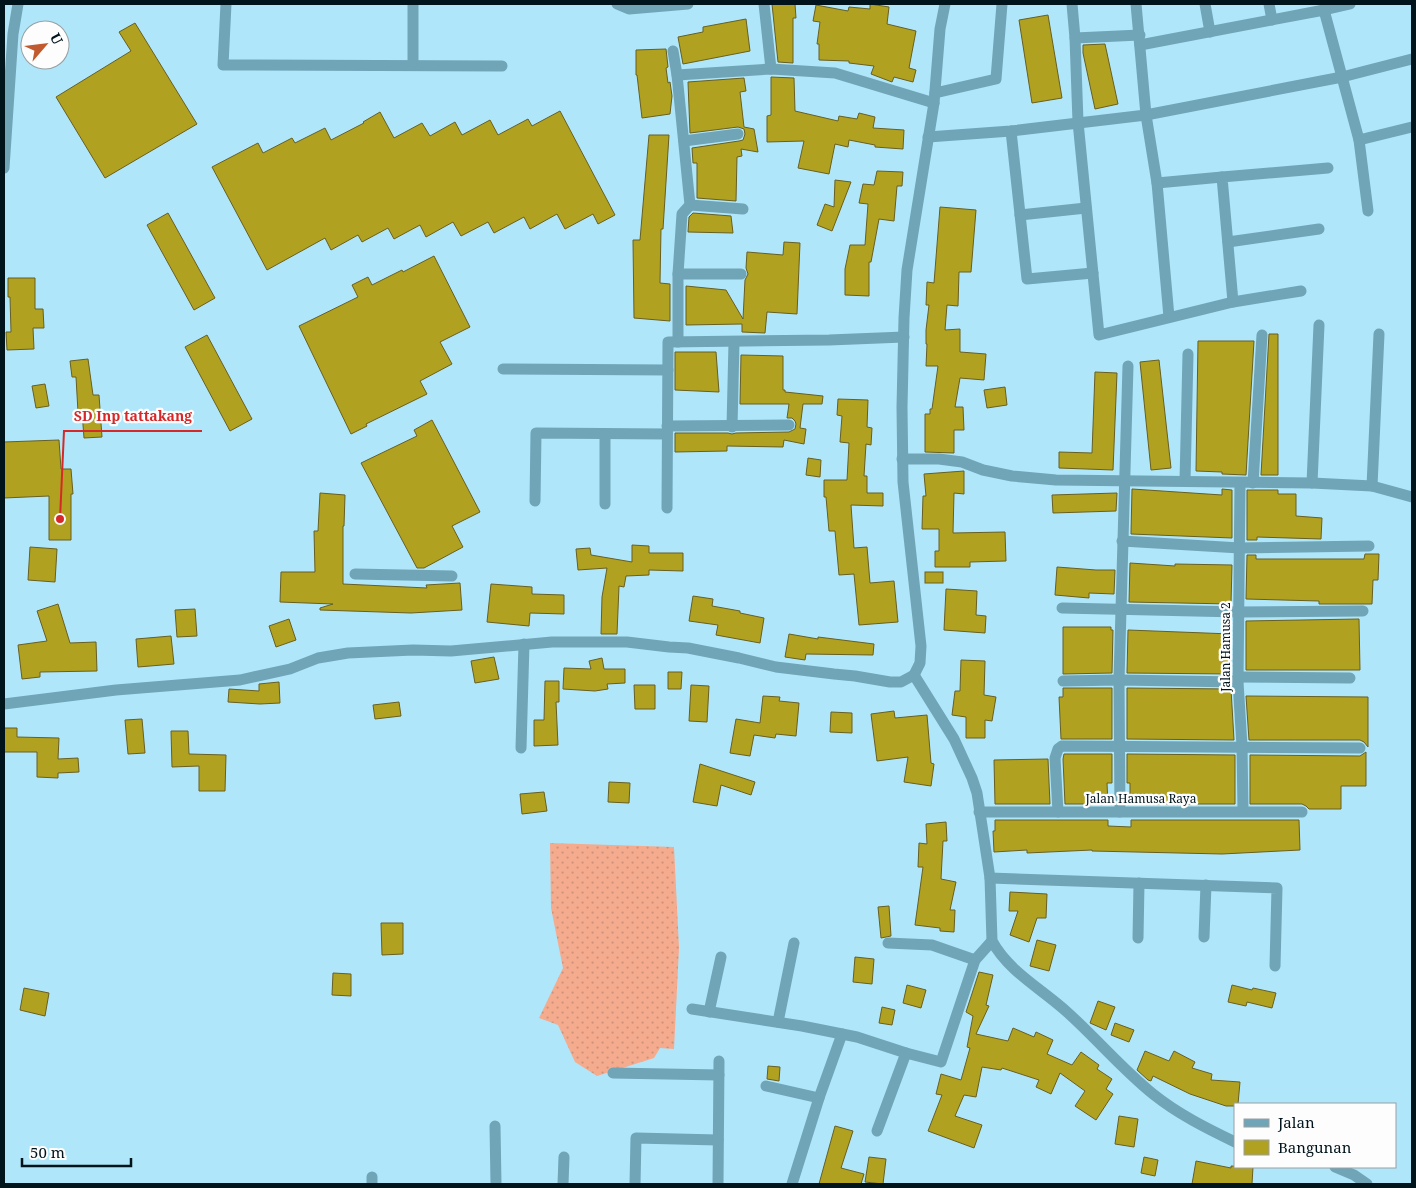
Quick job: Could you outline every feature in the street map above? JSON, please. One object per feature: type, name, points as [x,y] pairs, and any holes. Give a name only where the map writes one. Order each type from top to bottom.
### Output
[{"type":"street","points":[[4,163],[8,33],[18,4]]},
{"type":"street","points":[[226,4],[223,65],[502,66]]},
{"type":"street","points":[[413,4],[413,65]]},
{"type":"street","points":[[617,4],[629,9],[681,4]]},
{"type":"street","points":[[764,4],[771,69]]},
{"type":"street","points":[[4,704],[116,690],[240,680],[290,669],[318,658],[348,653],[451,650],[552,642],[627,642],[688,648],[776,667],[890,682],[901,682],[914,675],[920,663],[921,646],[902,459],[907,270],[934,98],[940,29],[945,4]]},
{"type":"street","points":[[677,75],[771,69],[835,73],[934,98],[996,79],[1002,4]]},
{"type":"street","points":[[1072,4],[1078,122],[1099,335],[1233,302],[1301,291]]},
{"type":"street","points":[[1136,4],[1146,115],[1157,182],[1169,317]]},
{"type":"street","points":[[1205,4],[1210,32]]},
{"type":"street","points":[[1269,4],[1272,20]]},
{"type":"street","points":[[1075,38],[1140,40],[1210,32],[1350,4]]},
{"type":"street","points":[[1324,10],[1359,140],[1368,211]]},
{"type":"street","points":[[673,51],[690,205],[682,214],[678,274],[678,342]]},
{"type":"street","points":[[928,137],[1011,131],[1146,115],[1342,78],[1412,59]]},
{"type":"street","points":[[1359,140],[1412,127]]},
{"type":"street","points":[[1011,131],[1027,279],[1093,274]]},
{"type":"street","points":[[684,141],[738,134]]},
{"type":"street","points":[[1157,182],[1328,168]]},
{"type":"street","points":[[1222,177],[1233,302]]},
{"type":"street","points":[[690,205],[743,209]]},
{"type":"street","points":[[1020,215],[1086,208]]},
{"type":"street","points":[[1228,242],[1319,229]]},
{"type":"street","points":[[678,274],[741,274]]},
{"type":"street","points":[[1312,483],[1319,325]]},
{"type":"street","points":[[1372,486],[1379,334]]},
{"type":"street","points":[[1253,483],[1262,335]]},
{"type":"street","points":[[667,508],[668,342],[904,337]]},
{"type":"street","points":[[732,427],[734,342]]},
{"type":"street","points":[[1185,481],[1188,354]]},
{"type":"street","points":[[1120,812],[1119,680],[1128,366]]},
{"type":"street","points":[[503,370],[668,370]]},
{"type":"street","points":[[536,501],[536,433],[605,434],[789,425]]},
{"type":"street","points":[[604,504],[605,434]]},
{"type":"street","points":[[902,459],[962,462],[982,470],[1012,476],[1056,480],[1312,483],[1372,486],[1412,497]]},
{"type":"street","name":"Jalan Hamusa 2","points":[[1240,483],[1238,680],[1243,812]]},
{"type":"street","points":[[1122,541],[1240,548],[1369,546]]},
{"type":"street","points":[[355,574],[452,576]]},
{"type":"street","points":[[1062,608],[1239,612],[1363,611]]},
{"type":"street","points":[[520,748],[524,644]]},
{"type":"street","points":[[914,675],[954,739],[972,778],[990,878],[992,941],[996,948],[1019,973],[1067,1011],[1153,1094],[1182,1114],[1234,1141]]},
{"type":"street","points":[[1063,681],[1350,678]]},
{"type":"street","points":[[1058,812],[1055,758],[1058,749],[1062,746],[1360,748]]},
{"type":"street","name":"Jalan Hamusa Raya","points":[[979,812],[1302,812]]},
{"type":"street","points":[[990,878],[1277,888],[1275,966]]},
{"type":"street","points":[[1138,938],[1139,883]]},
{"type":"street","points":[[1204,937],[1206,885]]},
{"type":"street","points":[[692,1009],[778,1022],[857,1037],[941,1062],[975,960],[992,941]]},
{"type":"street","points":[[778,1022],[794,943]]},
{"type":"street","points":[[888,943],[932,945],[975,960]]},
{"type":"street","points":[[709,1012],[722,957]]},
{"type":"street","points":[[792,1184],[819,1098],[842,1034]]},
{"type":"street","points":[[878,1131],[906,1053]]},
{"type":"street","points":[[718,1184],[719,1061]]},
{"type":"street","points":[[613,1073],[719,1075]]},
{"type":"street","points":[[766,1086],[819,1098]]},
{"type":"street","points":[[495,1126],[496,1184]]},
{"type":"street","points":[[635,1184],[636,1138],[718,1140]]},
{"type":"street","points":[[563,1184],[564,1157]]},
{"type":"street","points":[[1337,1168],[1354,1175],[1367,1184]]},
{"type":"shaded area","points":[[550,843],[674,847],[679,948],[674,1049],[660,1048],[654,1058],[597,1076],[575,1062],[558,1025],[539,1018],[563,968],[551,908]]},
{"type":"building","points":[[772,4],[795,4],[796,18],[793,18],[793,63],[778,62]]},
{"type":"building","points":[[870,4],[889,7],[887,24],[916,31],[909,68],[916,70],[913,82],[894,77],[892,82],[871,74],[874,66],[849,63],[849,61],[819,60],[819,44],[817,44],[820,22],[813,21],[816,5],[848,11],[849,7],[870,9]]},
{"type":"building","points":[[1048,15],[1062,98],[1032,103],[1019,20]]},
{"type":"building","points":[[746,19],[750,51],[683,64],[678,37],[703,32],[703,27]]},
{"type":"building","points":[[135,23],[197,124],[105,178],[56,97],[131,51],[119,32]]},
{"type":"building","points":[[1105,44],[1118,104],[1095,109],[1083,45]]},
{"type":"building","points":[[666,49],[668,67],[666,68],[672,96],[670,114],[642,118],[636,75],[636,50]]},
{"type":"building","points":[[771,77],[794,78],[795,111],[838,121],[839,116],[857,119],[859,113],[875,117],[873,128],[904,130],[903,149],[875,147],[875,145],[849,140],[848,147],[835,144],[829,174],[798,168],[804,141],[767,142],[767,116],[771,115]]},
{"type":"building","points":[[744,78],[746,91],[740,92],[744,127],[754,129],[758,152],[741,149],[742,156],[737,157],[736,201],[697,198],[697,163],[693,163],[692,148],[743,140],[745,134],[744,129],[738,127],[690,133],[688,82]]},
{"type":"building","points":[[560,111],[615,215],[598,224],[593,214],[565,229],[557,214],[530,229],[524,217],[494,233],[488,222],[461,236],[453,222],[426,237],[420,225],[394,239],[388,228],[362,242],[358,235],[331,250],[325,238],[267,270],[212,167],[258,143],[263,153],[292,138],[295,143],[325,128],[331,140],[364,123],[380,112],[394,138],[422,123],[430,136],[455,122],[462,135],[490,120],[498,135],[528,119],[532,126]]},
{"type":"building","points":[[649,135],[669,135],[663,229],[661,229],[660,283],[670,284],[670,321],[634,318],[633,240],[640,240]]},
{"type":"building","points":[[877,171],[903,172],[902,186],[897,186],[894,221],[879,219],[871,262],[869,262],[869,296],[845,295],[845,269],[850,245],[865,245],[868,204],[859,203],[863,184],[874,185]]},
{"type":"building","points":[[835,180],[851,182],[832,231],[817,225],[825,204],[834,207]]},
{"type":"building","points":[[940,207],[976,210],[971,272],[959,272],[958,306],[947,305],[945,330],[960,329],[960,352],[986,354],[984,380],[960,378],[955,407],[963,407],[964,430],[954,430],[954,453],[925,452],[925,414],[930,414],[930,409],[932,409],[938,366],[926,366],[926,330],[929,305],[926,305],[927,282],[934,283]]},
{"type":"building","points":[[168,213],[215,298],[194,310],[147,225]]},
{"type":"building","points":[[693,213],[731,216],[733,233],[688,232],[689,217]]},
{"type":"building","points":[[784,242],[800,243],[797,314],[767,312],[765,333],[742,332],[742,324],[686,325],[686,286],[726,290],[743,319],[745,280],[748,274],[746,268],[747,252],[783,255]]},
{"type":"building","points":[[434,256],[470,327],[440,342],[452,364],[420,381],[427,394],[366,424],[367,426],[351,434],[299,326],[358,297],[352,285],[368,277],[372,285]]},
{"type":"building","points":[[8,278],[35,278],[35,309],[43,309],[44,328],[33,328],[34,349],[7,350],[6,332],[11,332]]},
{"type":"building","points":[[1269,334],[1278,334],[1278,475],[1261,475]]},
{"type":"building","points":[[207,335],[252,419],[230,431],[185,347]]},
{"type":"building","points":[[1198,341],[1254,341],[1246,475],[1196,471]]},
{"type":"building","points":[[675,352],[716,352],[719,392],[675,390]]},
{"type":"building","points":[[741,355],[783,356],[783,390],[785,392],[823,396],[822,404],[803,404],[800,428],[806,429],[804,444],[784,440],[783,447],[727,446],[727,451],[675,452],[675,433],[732,434],[789,432],[795,429],[795,421],[792,418],[787,418],[789,404],[740,404]]},
{"type":"building","points":[[88,359],[93,395],[99,395],[102,437],[84,438],[82,412],[78,412],[76,377],[72,377],[70,361]]},
{"type":"building","points":[[1159,360],[1171,468],[1151,470],[1140,362]]},
{"type":"building","points":[[1095,372],[1117,373],[1113,470],[1059,468],[1059,452],[1092,453]]},
{"type":"building","points":[[45,384],[49,406],[36,408],[32,386]]},
{"type":"building","points":[[1005,387],[1007,405],[987,408],[984,390]]},
{"type":"building","points":[[838,399],[868,400],[867,427],[872,428],[871,445],[866,444],[864,476],[867,476],[867,493],[883,493],[883,506],[851,505],[854,548],[867,547],[870,583],[894,581],[898,622],[859,625],[854,574],[839,575],[835,531],[829,531],[826,497],[824,497],[824,480],[847,480],[849,443],[840,442],[842,416],[837,415]]},
{"type":"building","points":[[432,420],[480,512],[452,526],[463,547],[424,568],[417,568],[361,463],[417,436],[414,430]]},
{"type":"building","points":[[59,440],[61,469],[71,469],[73,494],[71,494],[71,540],[49,540],[49,496],[4,498],[4,442]]},
{"type":"building","points":[[808,458],[821,460],[820,477],[806,475]]},
{"type":"building","points":[[964,471],[964,494],[954,493],[953,533],[1005,532],[1006,561],[970,562],[970,567],[935,567],[935,551],[939,551],[939,529],[922,529],[923,496],[926,496],[924,474]]},
{"type":"building","points":[[1132,489],[1222,495],[1222,489],[1232,490],[1232,538],[1131,534]]},
{"type":"building","points":[[1247,490],[1278,490],[1278,494],[1296,494],[1296,516],[1322,518],[1321,539],[1257,537],[1257,540],[1247,540]]},
{"type":"building","points":[[320,493],[345,495],[343,584],[427,588],[426,585],[460,583],[462,610],[411,613],[320,610],[320,608],[333,604],[280,602],[281,572],[315,572],[314,531],[318,531]]},
{"type":"building","points":[[1117,493],[1116,511],[1053,513],[1052,495]]},
{"type":"building","points":[[632,545],[649,546],[649,553],[683,553],[683,571],[649,570],[649,575],[626,576],[624,587],[619,586],[617,634],[601,634],[602,597],[607,568],[578,570],[576,549],[590,548],[591,555],[632,562]]},
{"type":"building","points":[[30,547],[57,549],[55,582],[28,580]]},
{"type":"building","points":[[1365,554],[1379,554],[1378,580],[1373,580],[1372,604],[1319,604],[1319,601],[1246,599],[1247,555],[1256,555],[1256,559],[1364,559]]},
{"type":"building","points":[[1130,563],[1175,566],[1175,564],[1232,565],[1231,604],[1129,602]]},
{"type":"building","points":[[1057,567],[1115,570],[1114,594],[1089,593],[1089,598],[1055,595]]},
{"type":"building","points":[[925,572],[943,572],[943,583],[925,583]]},
{"type":"building","points":[[491,584],[532,587],[532,594],[564,595],[564,614],[530,613],[529,626],[487,622]]},
{"type":"building","points":[[946,589],[977,591],[976,615],[986,616],[985,633],[944,630]]},
{"type":"building","points":[[693,596],[713,599],[712,606],[764,618],[760,643],[716,635],[718,625],[689,621]]},
{"type":"building","points":[[58,604],[70,643],[96,642],[97,671],[40,672],[40,677],[22,679],[18,645],[47,641],[37,611]]},
{"type":"building","points":[[195,609],[197,636],[177,637],[175,610]]},
{"type":"building","points":[[289,619],[296,640],[276,647],[269,626]]},
{"type":"building","points":[[1359,619],[1360,670],[1246,670],[1246,621]]},
{"type":"building","points":[[1063,627],[1111,627],[1111,630],[1113,630],[1112,673],[1063,674]]},
{"type":"building","points":[[1128,630],[1231,634],[1231,674],[1127,673]]},
{"type":"building","points":[[789,634],[818,639],[818,637],[874,644],[873,655],[806,654],[805,660],[785,657]]},
{"type":"building","points":[[171,636],[174,664],[138,667],[136,639]]},
{"type":"building","points":[[494,657],[499,679],[475,683],[471,661]]},
{"type":"building","points":[[602,658],[604,669],[625,669],[625,683],[607,684],[608,689],[595,691],[563,689],[564,668],[591,669],[589,661]]},
{"type":"building","points":[[961,660],[985,661],[984,695],[996,697],[992,721],[985,720],[985,738],[966,738],[966,717],[952,715],[955,691],[960,691]]},
{"type":"building","points":[[668,672],[682,672],[681,689],[668,689]]},
{"type":"building","points":[[545,681],[559,681],[559,702],[556,702],[558,745],[534,746],[534,720],[544,720]]},
{"type":"building","points":[[279,682],[280,703],[228,702],[229,689],[259,691],[259,684]]},
{"type":"building","points":[[634,685],[655,685],[655,709],[635,709]]},
{"type":"building","points":[[691,685],[709,686],[707,722],[689,721]]},
{"type":"building","points":[[1063,688],[1112,688],[1112,739],[1061,739],[1059,697],[1063,697]]},
{"type":"building","points":[[1127,688],[1231,689],[1234,740],[1127,739]]},
{"type":"building","points":[[763,696],[780,697],[779,701],[799,703],[796,736],[776,734],[775,738],[754,735],[750,756],[730,753],[736,719],[760,723]]},
{"type":"building","points":[[1246,696],[1368,697],[1368,747],[1360,740],[1249,740]]},
{"type":"building","points":[[399,702],[401,716],[375,719],[373,705]]},
{"type":"building","points":[[894,711],[895,718],[927,715],[931,763],[934,764],[931,786],[904,782],[908,757],[877,761],[871,714]]},
{"type":"building","points":[[831,712],[852,713],[852,733],[830,732]]},
{"type":"building","points":[[142,719],[145,753],[128,754],[125,720]]},
{"type":"building","points":[[4,728],[17,728],[17,737],[59,738],[58,759],[78,758],[79,772],[58,773],[58,778],[37,777],[37,752],[4,752]]},
{"type":"building","points":[[171,731],[188,731],[189,754],[226,755],[225,791],[199,791],[199,766],[172,767]]},
{"type":"building","points":[[1366,752],[1366,786],[1341,786],[1341,809],[1309,809],[1302,804],[1250,804],[1250,755],[1360,756]]},
{"type":"building","points":[[1064,754],[1112,754],[1112,783],[1107,783],[1108,804],[1065,804]]},
{"type":"building","points":[[1127,754],[1235,755],[1235,804],[1130,804],[1130,783],[1127,783]]},
{"type":"building","points":[[1048,759],[1050,804],[995,804],[994,760]]},
{"type":"building","points":[[700,764],[755,782],[751,795],[721,785],[717,806],[693,802]]},
{"type":"building","points":[[609,782],[630,783],[629,803],[608,802]]},
{"type":"building","points":[[544,792],[547,811],[522,814],[520,794]]},
{"type":"building","points":[[995,820],[1108,820],[1108,826],[1131,827],[1131,820],[1299,820],[1300,850],[1222,854],[1092,850],[1027,853],[1027,850],[994,852],[993,831],[995,831]]},
{"type":"building","points":[[946,822],[947,841],[943,841],[941,879],[956,882],[950,910],[955,910],[954,932],[915,925],[923,867],[918,867],[919,843],[927,844],[926,824]]},
{"type":"building","points":[[1010,892],[1047,894],[1046,918],[1037,918],[1029,942],[1010,935],[1018,911],[1009,911]]},
{"type":"building","points":[[889,906],[891,936],[881,938],[878,907]]},
{"type":"building","points":[[381,923],[403,923],[403,954],[382,955]]},
{"type":"building","points":[[1037,940],[1056,945],[1049,971],[1030,966]]},
{"type":"building","points":[[855,957],[874,959],[872,984],[853,982]]},
{"type":"building","points":[[979,972],[993,975],[986,1005],[989,1006],[976,1034],[1008,1041],[1013,1028],[1034,1037],[1036,1032],[1053,1040],[1047,1054],[1072,1065],[1081,1052],[1099,1065],[1097,1069],[1112,1079],[1106,1089],[1113,1094],[1096,1120],[1075,1106],[1085,1091],[1060,1073],[1051,1094],[1036,1087],[1039,1080],[1002,1068],[1001,1070],[982,1067],[976,1097],[964,1095],[955,1116],[982,1125],[974,1148],[928,1131],[942,1095],[936,1094],[941,1074],[961,1080],[970,1048],[967,1047],[973,1016],[966,1012]]},
{"type":"building","points":[[333,973],[351,974],[351,996],[332,995]]},
{"type":"building","points":[[907,985],[926,990],[921,1008],[903,1003]]},
{"type":"building","points":[[1232,985],[1276,993],[1272,1008],[1247,1002],[1246,1006],[1228,1002]]},
{"type":"building","points":[[24,988],[49,993],[45,1016],[20,1010]]},
{"type":"building","points":[[1098,1001],[1115,1007],[1106,1030],[1090,1023]]},
{"type":"building","points":[[882,1007],[895,1010],[892,1025],[879,1023]]},
{"type":"building","points":[[1115,1023],[1134,1030],[1129,1042],[1111,1035]]},
{"type":"building","points":[[1145,1051],[1169,1061],[1174,1051],[1195,1062],[1192,1068],[1212,1074],[1211,1080],[1240,1082],[1238,1103],[1234,1103],[1234,1106],[1226,1106],[1190,1094],[1153,1076],[1151,1081],[1148,1080],[1137,1070]]},
{"type":"building","points":[[768,1066],[780,1067],[779,1081],[767,1079]]},
{"type":"building","points":[[1119,1116],[1138,1119],[1134,1147],[1115,1144]]},
{"type":"building","points":[[835,1126],[853,1131],[841,1168],[864,1174],[861,1184],[819,1184]]},
{"type":"building","points":[[869,1157],[886,1159],[883,1184],[865,1182]]},
{"type":"building","points":[[1144,1157],[1158,1160],[1155,1176],[1141,1173]]},
{"type":"building","points":[[1196,1161],[1231,1168],[1231,1166],[1234,1166],[1234,1168],[1253,1168],[1252,1184],[1192,1184]]},
{"type":"place","name":"SD Inp tattakang","points":[[60,519]]}]
